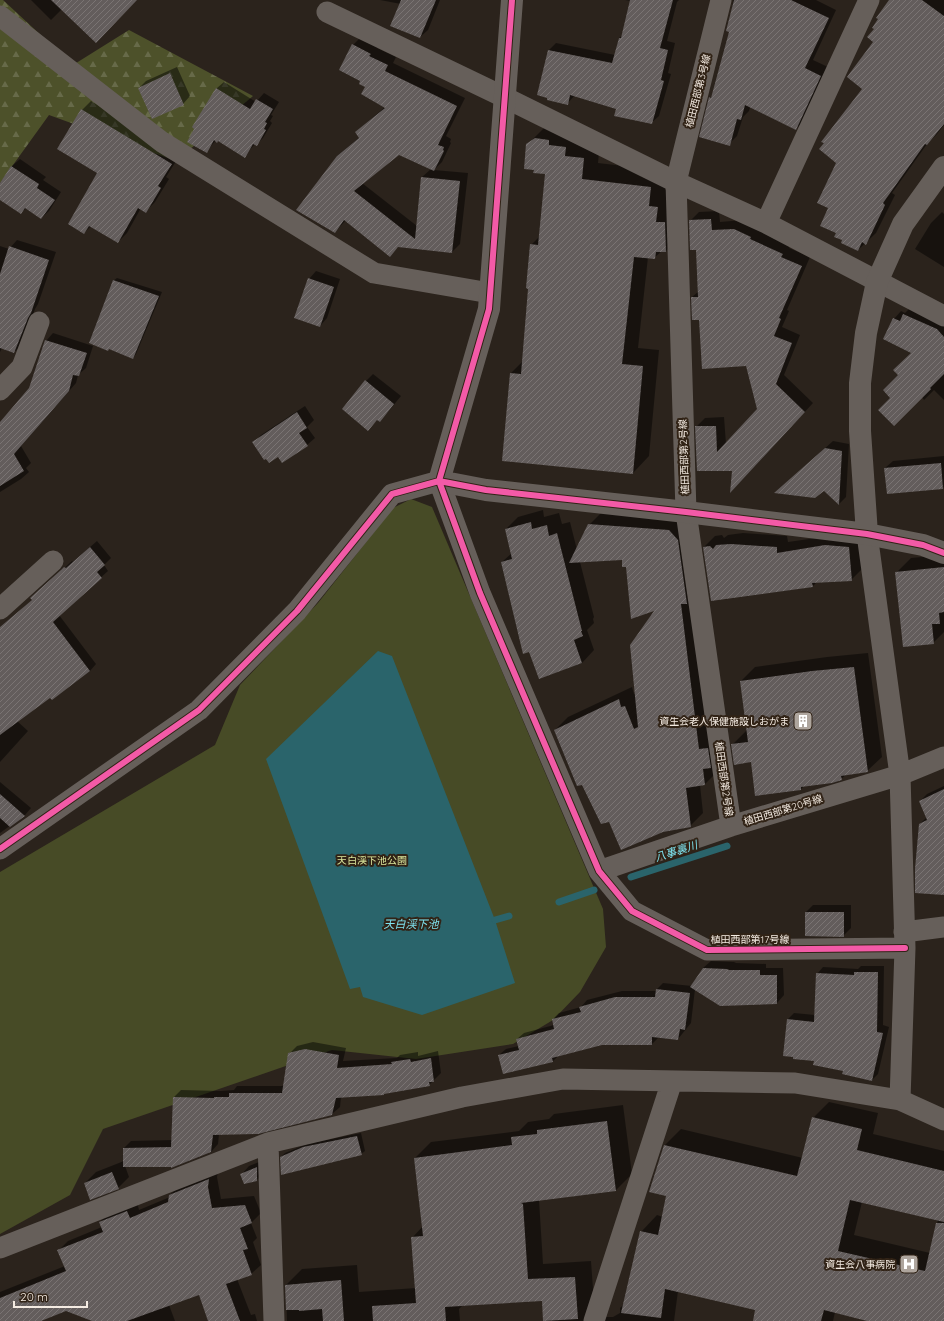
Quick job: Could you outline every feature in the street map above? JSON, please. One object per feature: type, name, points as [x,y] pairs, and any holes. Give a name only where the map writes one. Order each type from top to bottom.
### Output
[{"type":"street","points":[[438,481],[488,309],[512,0]]},
{"type":"street","name":"植田西部第3号線","points":[[676,182],[721,0]]},
{"type":"street","points":[[766,223],[870,0]]},
{"type":"street","points":[[327,12],[676,182],[766,223],[944,316]]},
{"type":"street","points":[[0,16],[162,142],[374,273],[490,293]]},
{"type":"street","points":[[900,1100],[904,940],[900,775],[867,534],[860,431],[860,384],[866,333],[877,282],[903,224],[944,167]]},
{"type":"street","name":"植田西部第2号線","points":[[676,182],[686,512],[731,826]]},
{"type":"street","points":[[0,390],[22,367],[39,322]]},
{"type":"street","points":[[0,849],[199,710],[297,611],[392,494],[438,481],[486,490],[867,534],[923,545],[944,553]]},
{"type":"street","name":"植田西部第17号線","points":[[438,481],[480,593],[599,871],[632,911],[707,950],[904,940],[944,927]]},
{"type":"street","points":[[0,609],[53,561]]},
{"type":"street","name":"植田西部第20号線","points":[[599,871],[731,826],[900,775],[944,757]]},
{"type":"street","points":[[0,1248],[268,1143],[462,1097],[563,1079],[795,1084],[900,1100],[944,1120]]},
{"type":"street","points":[[594,1321],[672,1081]]},
{"type":"street","points":[[268,1143],[274,1321]]},
{"type":"green space","points":[[0,0],[3,0],[73,65],[129,30],[253,96],[176,161],[49,115],[0,183]]},
{"type":"green space","name":"天白渓下池公園","points":[[411,499],[432,507],[603,909],[606,947],[580,992],[553,1020],[513,1044],[416,1059],[332,1050],[103,1129],[70,1195],[0,1234],[0,872],[215,745],[240,685],[318,603],[393,508]]},
{"type":"water","name":"天白渓下池","points":[[378,651],[392,656],[495,920],[515,983],[422,1015],[363,997],[360,987],[350,989],[266,759]]},
{"type":"building","points":[[51,0],[137,0],[96,43]]},
{"type":"building","points":[[401,0],[436,0],[420,38],[390,26]]},
{"type":"building","points":[[630,0],[673,0],[660,48],[668,50],[661,80],[664,81],[652,124],[614,116],[616,109],[570,95],[568,105],[547,100],[547,98],[537,95],[548,50],[612,63],[619,38],[621,38]]},
{"type":"building","points":[[734,0],[791,0],[829,18],[805,68],[821,76],[796,130],[745,105],[741,120],[737,119],[730,146],[699,137],[709,97],[711,98],[729,32],[726,31]]},
{"type":"building","points":[[889,0],[922,0],[944,16],[944,124],[927,145],[925,144],[883,203],[885,205],[866,245],[862,242],[858,251],[841,243],[842,240],[834,237],[836,233],[820,226],[828,208],[817,203],[836,163],[819,149],[824,143],[821,142],[862,89],[847,77],[873,42],[867,37],[874,29],[872,28],[878,19],[876,18]]},
{"type":"building","points":[[352,44],[371,54],[369,56],[388,65],[385,71],[457,106],[438,145],[444,147],[444,151],[434,171],[399,155],[354,191],[415,239],[421,177],[460,181],[452,253],[398,247],[390,257],[344,220],[335,233],[296,210],[337,156],[359,138],[355,132],[385,108],[361,94],[365,87],[359,84],[360,81],[339,70]]},
{"type":"building","points":[[170,73],[184,105],[152,119],[138,88]]},
{"type":"building","points":[[216,88],[250,109],[256,99],[273,109],[265,122],[267,123],[264,129],[266,130],[257,146],[253,144],[245,158],[218,141],[217,143],[214,140],[207,153],[187,142],[194,129],[192,127]]},
{"type":"building","points":[[81,109],[172,164],[158,186],[161,188],[146,213],[138,208],[118,243],[89,226],[84,234],[68,224],[97,173],[57,149]]},
{"type":"building","points":[[535,138],[549,140],[549,145],[566,147],[565,156],[584,158],[582,179],[651,187],[649,206],[658,207],[656,222],[665,222],[666,252],[656,252],[655,259],[634,257],[622,364],[643,366],[633,474],[502,461],[510,373],[521,374],[530,244],[538,245],[545,174],[533,173],[534,170],[524,169],[526,144]]},
{"type":"building","points":[[11,166],[39,184],[37,188],[55,200],[41,219],[25,208],[21,214],[0,200],[0,183]]},
{"type":"building","points":[[711,219],[712,230],[734,229],[751,237],[750,239],[783,254],[781,257],[802,266],[779,318],[781,319],[774,336],[792,343],[776,384],[805,412],[730,493],[732,471],[697,471],[695,426],[716,426],[717,452],[757,409],[746,366],[702,369],[699,320],[692,320],[691,297],[698,297],[696,250],[690,250],[689,220]]},
{"type":"building","points":[[9,246],[49,260],[31,313],[14,353],[0,348],[0,274]]},
{"type":"building","points":[[308,278],[334,287],[320,327],[294,318]]},
{"type":"building","points":[[113,280],[159,296],[133,359],[89,343]]},
{"type":"building","points":[[903,314],[937,329],[944,337],[944,374],[894,426],[878,410],[890,398],[883,390],[898,375],[893,370],[911,353],[883,339],[893,318],[900,321]]},
{"type":"building","points":[[45,340],[87,353],[79,376],[73,375],[69,391],[14,454],[24,471],[0,486],[0,422],[29,388]]},
{"type":"building","points":[[365,380],[394,404],[380,422],[377,420],[368,431],[342,409]]},
{"type":"building","points":[[297,412],[307,428],[299,433],[308,446],[282,463],[278,457],[269,463],[266,459],[264,460],[252,442]]},
{"type":"building","points":[[825,448],[842,451],[839,505],[824,491],[815,498],[774,493]]},
{"type":"building","points":[[941,463],[943,489],[887,494],[884,468]]},
{"type":"building","points":[[531,522],[532,529],[547,525],[549,536],[557,533],[583,636],[574,640],[582,663],[539,679],[529,652],[523,654],[501,562],[512,559],[505,529]]},
{"type":"building","points":[[588,524],[669,530],[678,540],[687,604],[681,604],[699,749],[708,748],[711,768],[703,769],[705,785],[686,788],[691,827],[663,832],[621,850],[609,822],[601,824],[582,785],[577,786],[554,730],[619,699],[621,707],[625,706],[634,729],[638,727],[630,645],[654,611],[631,619],[626,567],[622,567],[622,560],[569,563]]},
{"type":"building","points":[[731,544],[777,547],[777,553],[825,545],[849,547],[852,581],[812,583],[813,587],[711,601],[703,547],[710,546],[713,549],[716,545]]},
{"type":"building","points":[[90,547],[105,565],[97,572],[102,578],[53,622],[90,671],[52,700],[50,698],[0,735],[0,627],[32,600],[30,598],[64,567],[66,568]]},
{"type":"building","points":[[944,567],[944,612],[939,613],[940,624],[932,624],[934,644],[903,647],[895,572]]},
{"type":"building","name":"資生会老人保健施設しおがま","points":[[854,667],[868,772],[841,776],[842,780],[832,783],[801,787],[801,790],[755,796],[751,762],[734,765],[731,744],[748,742],[740,681]]},
{"type":"building","points":[[944,789],[944,895],[915,893],[915,869],[919,824],[927,820],[919,801]]},
{"type":"building","points":[[0,794],[25,816],[10,827],[0,818]]},
{"type":"building","points":[[805,912],[844,912],[844,937],[805,936]]},
{"type":"building","points":[[703,968],[760,970],[760,975],[777,975],[777,1004],[720,1006],[690,987]]},
{"type":"building","points":[[854,972],[878,972],[877,1032],[883,1033],[872,1081],[842,1074],[843,1071],[813,1065],[814,1061],[793,1059],[793,1057],[783,1056],[787,1019],[814,1022],[816,973],[854,975]]},
{"type":"building","points":[[656,989],[690,993],[685,1030],[680,1029],[678,1040],[652,1037],[652,1045],[602,1045],[552,1058],[553,1062],[503,1074],[498,1055],[519,1050],[516,1039],[554,1029],[552,1019],[581,1012],[579,1007],[615,997],[655,997]]},
{"type":"building","points":[[305,1049],[339,1055],[337,1068],[392,1064],[391,1062],[410,1059],[411,1062],[431,1058],[434,1082],[429,1082],[430,1086],[384,1095],[336,1098],[332,1115],[258,1134],[213,1135],[211,1152],[171,1168],[123,1167],[123,1148],[171,1147],[173,1097],[214,1098],[229,1097],[229,1093],[282,1093],[288,1053]]},
{"type":"building","points":[[812,1117],[862,1129],[857,1150],[944,1171],[944,1222],[850,1200],[838,1251],[925,1271],[936,1223],[944,1223],[944,1321],[867,1321],[824,1310],[821,1321],[753,1321],[755,1310],[665,1289],[661,1318],[621,1313],[640,1231],[658,1235],[666,1196],[649,1192],[664,1145],[797,1176]]},
{"type":"building","points":[[607,1121],[616,1191],[521,1203],[523,1204],[528,1279],[575,1277],[578,1319],[543,1321],[542,1301],[445,1307],[446,1321],[373,1321],[372,1306],[416,1303],[411,1237],[423,1236],[414,1158],[512,1145],[511,1137],[537,1134],[537,1130]]},
{"type":"building","points":[[357,1136],[362,1155],[281,1175],[280,1157],[303,1147]]},
{"type":"building","points":[[257,1167],[257,1181],[244,1184],[240,1174]]},
{"type":"building","points":[[112,1172],[119,1189],[90,1200],[84,1183]]},
{"type":"building","points":[[209,1179],[208,1187],[212,1208],[245,1205],[252,1223],[240,1228],[248,1249],[243,1250],[252,1275],[226,1284],[240,1321],[208,1321],[199,1295],[127,1321],[92,1321],[66,1311],[41,1321],[0,1321],[0,1298],[66,1271],[57,1250],[103,1232],[99,1222],[127,1211],[130,1218],[168,1202],[169,1195]]},
{"type":"building","points":[[341,1280],[344,1321],[323,1321],[322,1309],[299,1311],[286,1310],[285,1285]]},
{"type":"waterway","name":"八事裏川","points":[[631,877],[727,846]]},
{"type":"waterway","name":"八事裏川","points":[[559,902],[594,890]]},
{"type":"waterway","name":"八事裏川","points":[[495,920],[509,916]]},
{"type":"cycle path","points":[[512,0],[489,309],[439,481],[480,593],[599,871],[632,911],[707,950],[905,948]]},
{"type":"cycle path","points":[[0,849],[199,710],[297,611],[392,494],[439,481],[486,490],[867,534],[923,545],[944,553]]},
{"type":"place","name":"資生会老人保健施設しおがま","points":[[803,721]]},
{"type":"place","name":"資生会八事病院","points":[[909,1264]]}]
